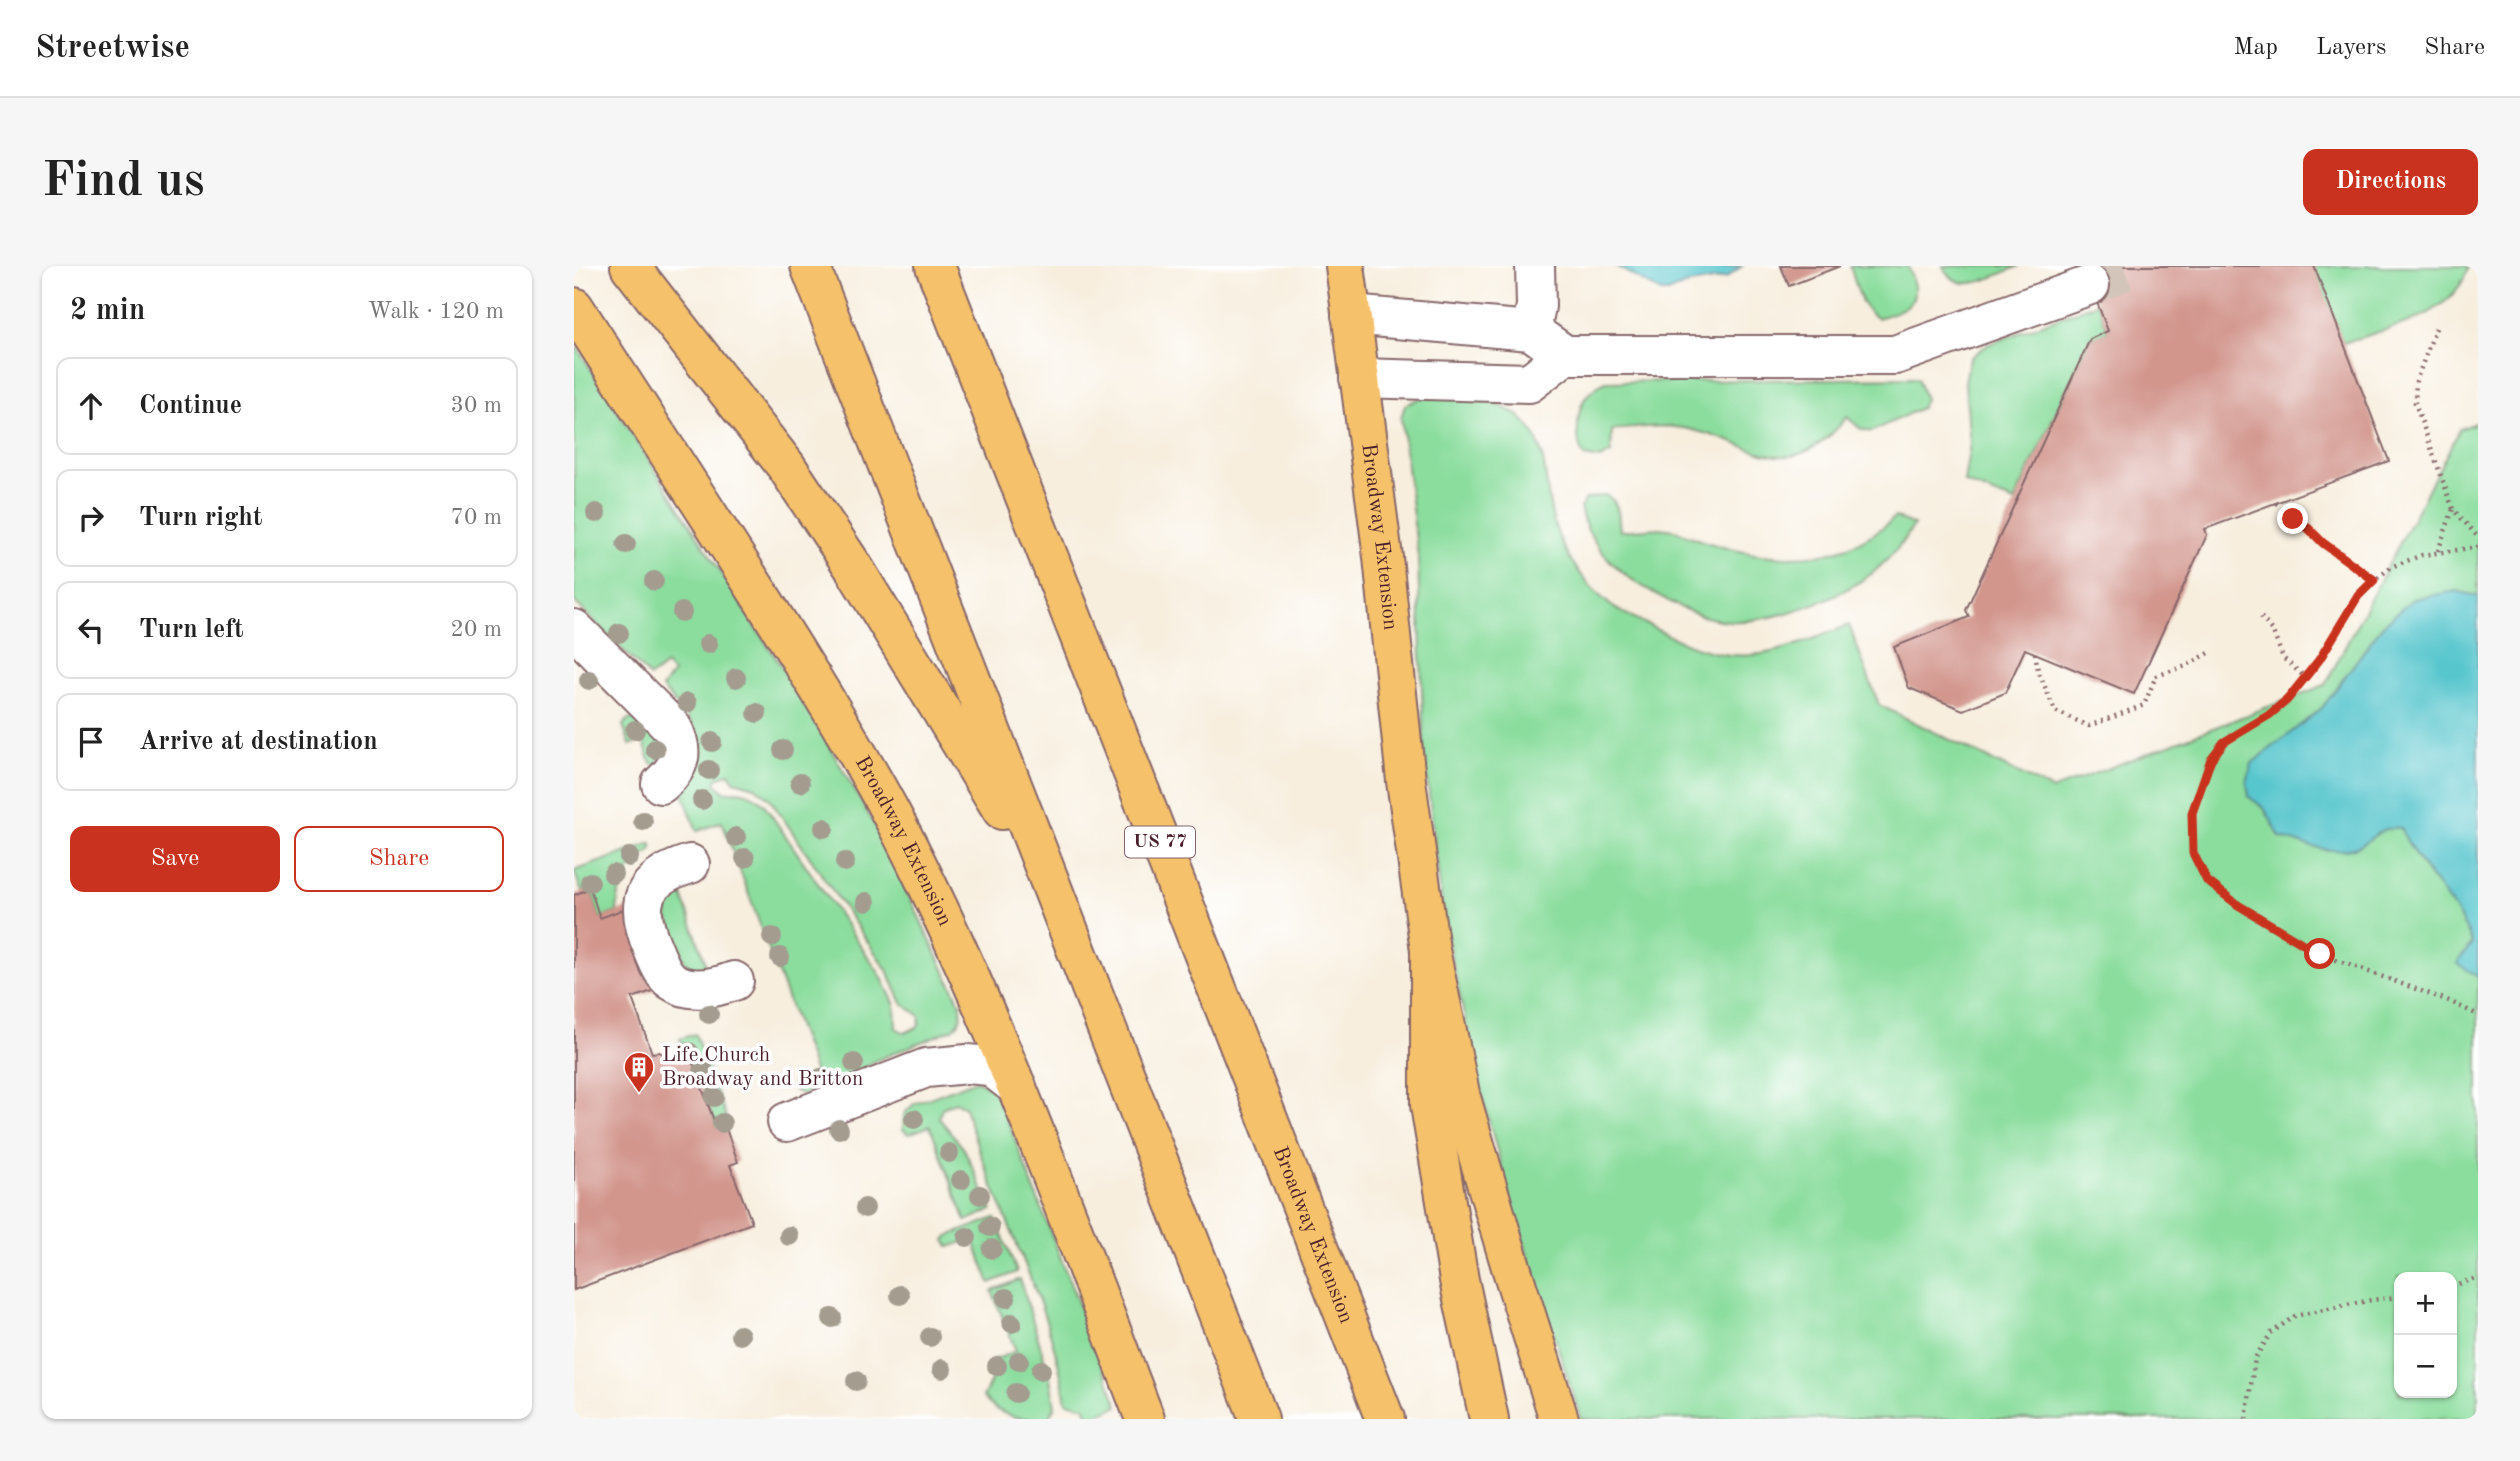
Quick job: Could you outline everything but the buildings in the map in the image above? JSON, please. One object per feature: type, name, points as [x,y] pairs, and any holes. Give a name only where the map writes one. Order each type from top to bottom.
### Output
[{"type":"main road","points":[[630,266],[786,466],[854,568],[1054,895]]},
{"type":"main road","points":[[810,266],[1259,1419]]},
{"type":"main road","name":"Broadway Extension","points":[[935,266],[1385,1419]]},
{"type":"main road","name":"Broadway Extension","points":[[1345,266],[1383,557],[1406,781],[1430,950],[1461,1098],[1559,1419]]},
{"type":"main road","name":"Broadway Extension","points":[[580,323],[722,535],[856,750],[908,846],[979,996],[1017,1087],[1145,1419]]},
{"type":"main road","points":[[1430,950],[1430,1105],[1459,1280],[1489,1419]]},
{"type":"street","points":[[1531,331],[1536,306],[1535,266]]},
{"type":"street","points":[[1351,315],[1531,331],[1565,355],[1895,355],[2090,285]]},
{"type":"street","points":[[1359,378],[1530,383],[1565,355]]},
{"type":"street","points":[[574,629],[672,727],[679,740],[680,757],[674,772],[661,784]]},
{"type":"street","points":[[691,864],[659,877],[648,890],[641,909],[652,948],[671,981],[691,988],[715,988],[734,981]]},
{"type":"street","points":[[787,1122],[926,1068],[957,1045],[974,1028],[979,996]]},
{"type":"street","points":[[926,1068],[967,1064],[990,1066],[1017,1087]]},
{"type":"path","points":[[2436,328],[2416,382],[2415,403],[2453,509],[2478,536]]},
{"type":"path","points":[[2276,503],[2293,519],[2303,523],[2323,543],[2374,580]]},
{"type":"path","points":[[2438,552],[2453,509]]},
{"type":"path","points":[[2478,547],[2438,552],[2391,567],[2374,580],[2358,596],[2319,660],[2287,700],[2269,715],[2224,742],[2211,759],[2192,813],[2193,853],[2207,881],[2238,905],[2320,954],[2449,1001],[2478,1015]]},
{"type":"path","points":[[2261,617],[2273,632],[2283,658],[2306,678]]},
{"type":"path","points":[[2035,653],[2038,670],[2055,711],[2089,726],[2144,705],[2156,676],[2186,666],[2211,652]]},
{"type":"path","points":[[2457,1284],[2478,1277]]},
{"type":"path","points":[[2246,1419],[2255,1358],[2271,1333],[2295,1316],[2394,1298]]},
{"type":"green space","points":[[1850,266],[1908,266],[1914,288],[1911,302],[1878,318],[1867,309],[1859,296]]},
{"type":"green space","points":[[1943,266],[2019,266],[1988,279],[1967,283],[1950,276]]},
{"type":"green space","points":[[2314,266],[2469,266],[2461,284],[2449,298],[2434,309],[2399,326],[2343,343]]},
{"type":"green space","points":[[2097,303],[2108,331],[2090,339],[2014,502],[1964,482],[1970,444],[1965,382],[1970,358],[1987,345]]},
{"type":"green space","points":[[577,348],[802,699],[878,831],[960,1003],[961,1017],[953,1029],[877,1060],[850,1077],[804,1095],[795,1091],[793,1084],[815,1073],[722,822],[697,831],[684,796],[695,776],[701,749],[692,725],[662,688],[673,673],[666,665],[650,677],[574,601],[574,350]],"holes":[[[729,773],[734,781],[755,787],[769,798],[887,970],[902,1003],[920,1016],[919,1026],[905,1033],[896,1028],[895,1005],[881,976],[763,803],[746,793],[726,792],[715,784],[717,778]]]},
{"type":"green space","points":[[1917,378],[1925,399],[1921,408],[1871,432],[1861,429],[1847,417],[1826,439],[1806,452],[1788,456],[1770,455],[1709,434],[1666,426],[1612,430],[1611,453],[1600,459],[1584,456],[1581,451],[1578,434],[1580,410],[1591,391],[1606,382]]},
{"type":"green space","points":[[1422,397],[1473,400],[1510,410],[1530,428],[1537,440],[1545,468],[1551,512],[1564,548],[1584,579],[1609,604],[1695,647],[1722,654],[1752,655],[1777,651],[1849,625],[1879,705],[2052,790],[2325,685],[2460,429],[2478,422],[2478,1419],[1581,1419],[1515,1215],[1479,1085],[1444,922],[1424,752],[1418,557],[1401,418],[1405,405]]},
{"type":"green space","points":[[1605,495],[1616,506],[1620,531],[1660,528],[1674,530],[1730,549],[1759,555],[1817,555],[1844,548],[1871,536],[1895,517],[1914,525],[1882,565],[1844,591],[1780,615],[1738,621],[1720,620],[1689,611],[1660,597],[1612,563],[1595,543],[1580,508],[1586,499]]},
{"type":"green space","points":[[629,719],[645,725],[664,750],[656,765],[651,763],[643,741],[630,745],[623,725]]},
{"type":"green space","points":[[652,843],[652,850],[631,868],[626,876],[619,892],[617,912],[600,918],[591,889],[582,892],[574,871]]},
{"type":"green space","points":[[677,889],[681,892],[705,962],[705,969],[701,971],[690,969],[685,963],[663,904],[663,899]]},
{"type":"green space","points":[[695,1034],[729,1125],[717,1129],[691,1058],[687,1059],[680,1039]]},
{"type":"green space","points":[[976,1080],[996,1091],[1118,1406],[1089,1418],[1084,1406],[1066,1402],[1048,1325],[965,1107],[955,1102],[942,1108],[939,1118],[964,1149],[992,1210],[966,1221],[930,1126],[908,1134],[903,1129],[904,1114],[914,1104]]},
{"type":"green space","points":[[995,1218],[1017,1272],[990,1283],[973,1239],[949,1247],[945,1240],[948,1236]]},
{"type":"green space","points":[[1020,1279],[1050,1378],[1055,1406],[1048,1419],[1021,1418],[1005,1414],[983,1397],[991,1381],[992,1361],[1016,1351],[992,1291]]},
{"type":"water","points":[[1616,266],[1742,266],[1726,278],[1661,292]]},
{"type":"water","points":[[2456,591],[2478,596],[2478,977],[2457,963],[2472,943],[2457,913],[2417,858],[2401,828],[2387,829],[2363,844],[2348,849],[2328,850],[2298,843],[2280,837],[2264,808],[2249,797],[2247,782],[2252,763],[2322,708],[2382,626],[2413,599]]},
{"type":"tunnel","points":[[2090,285],[2139,266]]},
{"type":"place","name":"Life.Church Broadway and Britton","points":[[639,1094]]},
{"type":"route","points":[[2293,519],[2303,523],[2323,543],[2374,580],[2358,596],[2319,660],[2287,700],[2269,715],[2224,742],[2211,759],[2192,813],[2193,853],[2207,881],[2238,905],[2320,954]]}]
